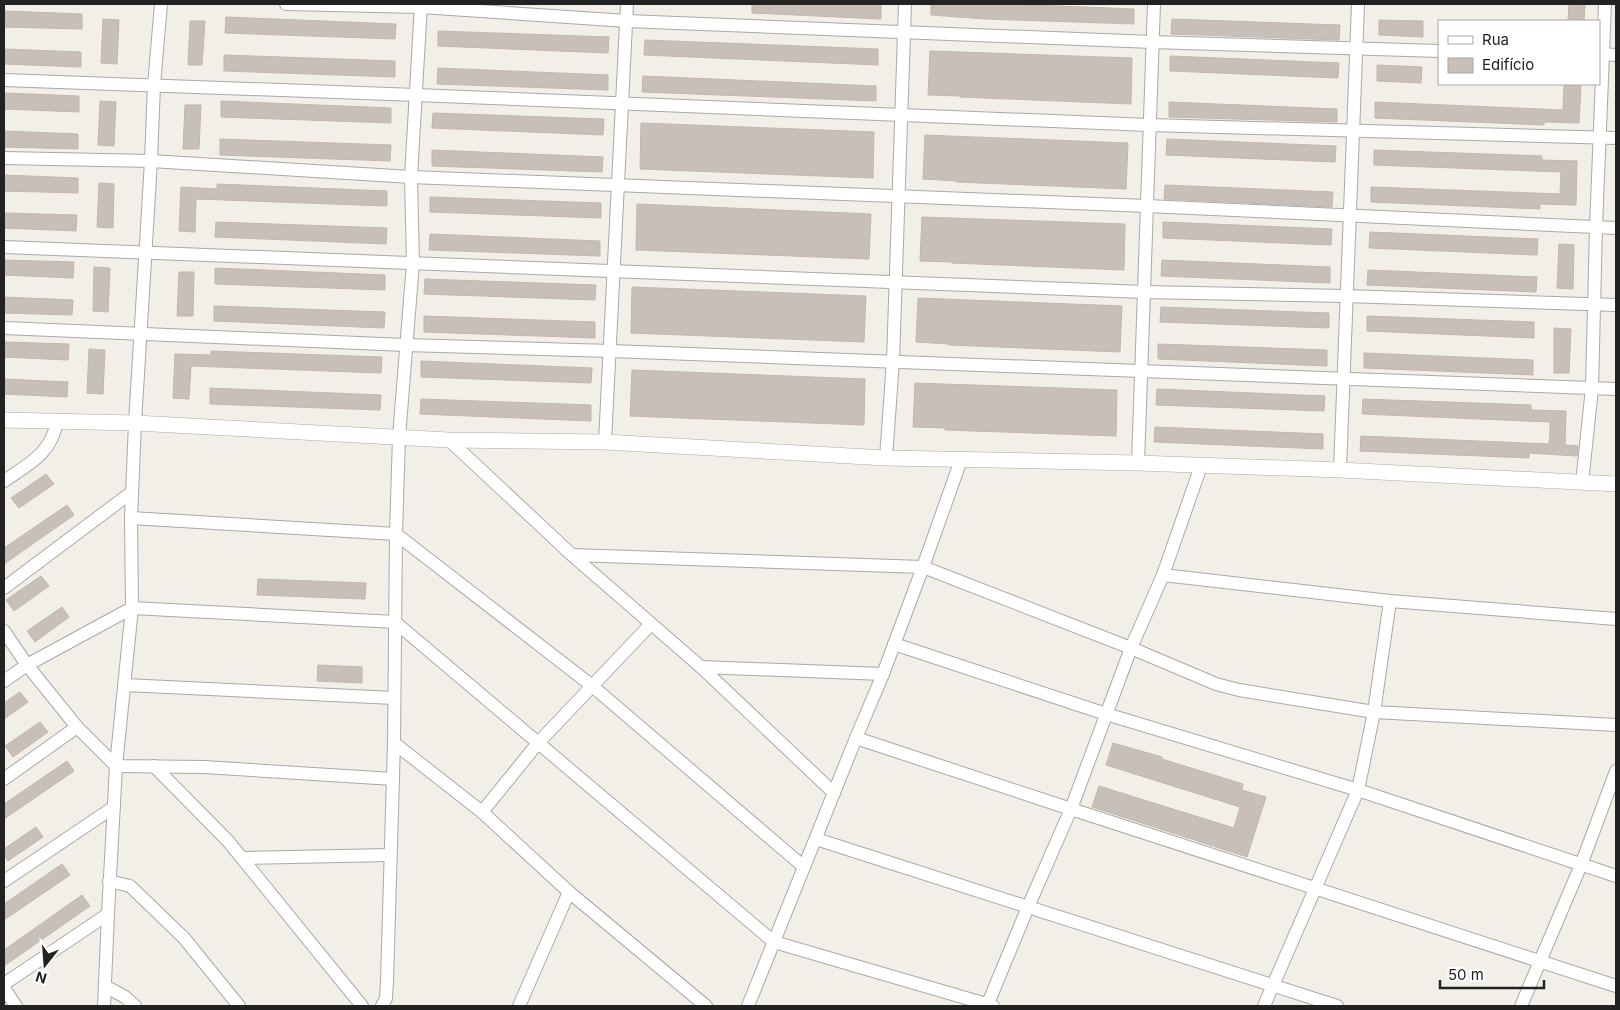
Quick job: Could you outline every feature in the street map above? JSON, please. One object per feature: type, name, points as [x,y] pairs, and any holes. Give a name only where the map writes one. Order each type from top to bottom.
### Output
[{"type":"street","points":[[104,1006],[116,766],[132,608],[131,518],[139,333],[151,161],[154,85],[161,4]]},
{"type":"street","points":[[286,4],[421,6],[626,21],[1152,42],[1438,51]]},
{"type":"street","points":[[605,442],[627,4]]},
{"type":"street","points":[[886,458],[893,361],[905,4]]},
{"type":"street","points":[[1138,463],[1154,4]]},
{"type":"street","points":[[1340,470],[1358,4]]},
{"type":"street","points":[[1582,483],[1592,388],[1599,137],[1606,54],[1605,4]]},
{"type":"street","points":[[382,1006],[386,998],[387,981],[394,743],[399,437],[413,263],[411,177],[421,6]]},
{"type":"street","points":[[4,80],[1149,125],[1616,138]]},
{"type":"street","points":[[4,158],[151,161],[411,177],[1147,206],[1616,228]]},
{"type":"street","points":[[4,247],[1144,292],[1346,296],[1616,305]]},
{"type":"street","points":[[4,328],[1616,389]]},
{"type":"street","points":[[4,420],[135,423],[449,440],[605,442],[886,458],[1138,463],[1340,470],[1616,484]]},
{"type":"street","points":[[4,481],[35,460],[51,442],[55,434],[57,421]]},
{"type":"street","points":[[449,440],[572,555],[701,667],[834,793]]},
{"type":"street","points":[[748,1006],[883,674],[924,567],[961,460]]},
{"type":"street","points":[[4,681],[27,665],[132,608],[395,622],[774,942],[989,1006],[1028,907],[1071,809],[1131,648],[1162,575],[1200,466]]},
{"type":"street","points":[[4,588],[132,492]]},
{"type":"street","points":[[131,518],[396,534],[591,685],[804,867]]},
{"type":"street","points":[[572,555],[924,567],[1131,648],[1216,684],[1239,690],[1374,712],[1616,725]]},
{"type":"street","points":[[1162,575],[1390,601],[1616,619]]},
{"type":"street","points":[[1264,1006],[1358,790],[1374,712],[1390,601]]},
{"type":"street","points":[[482,812],[538,743],[591,685],[651,624]]},
{"type":"street","points":[[4,631],[27,665],[77,727],[116,766],[154,766],[392,779]]},
{"type":"street","points":[[894,644],[1106,714],[1358,790],[1616,876]]},
{"type":"street","points":[[701,667],[883,674]]},
{"type":"street","points":[[125,685],[394,698]]},
{"type":"street","points":[[4,779],[77,727]]},
{"type":"street","points":[[856,738],[1616,986]]},
{"type":"street","points":[[394,743],[482,812],[569,892],[706,1006]]},
{"type":"street","points":[[154,766],[228,841],[362,1006]]},
{"type":"street","points":[[1521,1006],[1581,864],[1616,771]]},
{"type":"street","points":[[4,881],[114,807]]},
{"type":"street","points":[[816,839],[1337,1006]]},
{"type":"street","points":[[242,858],[390,855]]},
{"type":"street","points":[[109,881],[130,886],[184,938],[239,1006]]},
{"type":"street","points":[[520,1006],[569,892]]},
{"type":"street","points":[[4,984],[108,914]]},
{"type":"street","points":[[105,986],[126,997],[135,1006]]},
{"type":"street","points":[[4,988],[16,1006]]},
{"type":"building","points":[[752,4],[881,4],[881,19],[752,13]]},
{"type":"building","points":[[931,4],[1008,4],[1134,9],[1134,24],[985,19],[931,15]]},
{"type":"building","points":[[1569,4],[1585,4],[1584,20],[1568,20]]},
{"type":"building","points":[[4,11],[82,14],[82,29],[4,27]]},
{"type":"building","points":[[226,17],[396,24],[395,39],[225,33]]},
{"type":"building","points":[[103,19],[119,20],[117,64],[101,63]]},
{"type":"building","points":[[1172,19],[1340,25],[1339,40],[1171,34]]},
{"type":"building","points":[[1379,20],[1423,21],[1423,37],[1379,35]]},
{"type":"building","points":[[190,21],[205,21],[202,65],[188,65]]},
{"type":"building","points":[[438,31],[609,37],[608,53],[438,46]]},
{"type":"building","points":[[645,40],[878,49],[878,65],[644,55]]},
{"type":"building","points":[[4,49],[81,52],[81,67],[4,64]]},
{"type":"building","points":[[930,51],[1132,58],[1131,104],[928,95]]},
{"type":"building","points":[[224,55],[395,61],[395,77],[224,71]]},
{"type":"building","points":[[1170,56],[1339,63],[1338,78],[1170,71]]},
{"type":"building","points":[[1377,65],[1422,67],[1421,83],[1377,81]]},
{"type":"building","points":[[438,68],[608,75],[608,90],[437,84]]},
{"type":"building","points":[[643,76],[876,86],[876,101],[642,92]]},
{"type":"building","points":[[1564,85],[1581,85],[1579,123],[1544,122],[1544,125],[1375,118],[1375,102],[1563,110]]},
{"type":"building","points":[[4,93],[79,96],[79,112],[4,109]]},
{"type":"building","points":[[100,101],[116,102],[114,146],[98,145]]},
{"type":"building","points":[[221,101],[391,108],[391,123],[221,117]]},
{"type":"building","points":[[1169,102],[1337,109],[1337,122],[1169,117]]},
{"type":"building","points":[[185,105],[201,105],[199,149],[183,149]]},
{"type":"building","points":[[433,113],[604,119],[603,135],[432,128]]},
{"type":"building","points":[[641,123],[874,132],[873,178],[640,169]]},
{"type":"building","points":[[4,131],[78,134],[78,149],[4,147]]},
{"type":"building","points":[[925,135],[1128,143],[1126,189],[923,179]]},
{"type":"building","points":[[220,139],[391,145],[390,161],[220,155]]},
{"type":"building","points":[[1167,139],[1336,146],[1335,162],[1166,155]]},
{"type":"building","points":[[432,150],[603,157],[602,172],[432,166]]},
{"type":"building","points":[[1374,150],[1542,156],[1542,160],[1577,161],[1576,205],[1540,204],[1540,209],[1371,202],[1371,187],[1560,194],[1561,172],[1374,165]]},
{"type":"building","points":[[4,175],[78,178],[78,193],[4,191]]},
{"type":"building","points":[[99,183],[114,184],[113,228],[97,227]]},
{"type":"building","points":[[217,184],[387,191],[387,206],[196,199],[195,232],[179,231],[181,187],[217,189]]},
{"type":"building","points":[[1165,185],[1333,192],[1332,207],[1164,199]]},
{"type":"building","points":[[430,197],[601,203],[601,218],[430,212]]},
{"type":"building","points":[[637,204],[871,214],[869,259],[636,250]]},
{"type":"building","points":[[4,213],[77,215],[76,231],[4,228]]},
{"type":"building","points":[[922,217],[1125,224],[1124,270],[920,261]]},
{"type":"building","points":[[216,222],[387,228],[386,244],[215,237]]},
{"type":"building","points":[[1163,222],[1332,229],[1331,245],[1163,238]]},
{"type":"building","points":[[1370,232],[1538,239],[1537,255],[1369,248]]},
{"type":"building","points":[[430,234],[600,241],[600,256],[429,250]]},
{"type":"building","points":[[1559,244],[1574,245],[1573,289],[1557,288]]},
{"type":"building","points":[[4,260],[74,262],[73,278],[4,275]]},
{"type":"building","points":[[1162,260],[1330,267],[1330,283],[1161,276]]},
{"type":"building","points":[[94,267],[110,268],[108,312],[93,311]]},
{"type":"building","points":[[215,268],[385,275],[385,290],[215,284]]},
{"type":"building","points":[[1368,270],[1537,277],[1536,292],[1367,285]]},
{"type":"building","points":[[179,272],[194,272],[193,316],[177,316]]},
{"type":"building","points":[[425,279],[596,285],[595,300],[424,294]]},
{"type":"building","points":[[632,287],[866,296],[864,342],[631,333]]},
{"type":"building","points":[[4,297],[73,300],[72,315],[4,313]]},
{"type":"building","points":[[918,298],[1122,306],[1120,352],[916,342]]},
{"type":"building","points":[[214,306],[385,312],[384,328],[214,321]]},
{"type":"building","points":[[1161,307],[1329,313],[1329,328],[1160,322]]},
{"type":"building","points":[[424,316],[595,322],[595,338],[424,332]]},
{"type":"building","points":[[1367,316],[1534,322],[1534,338],[1367,331]]},
{"type":"building","points":[[1554,328],[1571,329],[1569,373],[1554,373]]},
{"type":"building","points":[[4,342],[69,344],[68,360],[4,357]]},
{"type":"building","points":[[1158,344],[1327,350],[1327,366],[1158,359]]},
{"type":"building","points":[[89,349],[105,350],[103,394],[87,393]]},
{"type":"building","points":[[211,351],[382,357],[381,373],[191,366],[189,399],[173,398],[175,354],[211,355]]},
{"type":"building","points":[[1364,353],[1533,360],[1533,375],[1364,368]]},
{"type":"building","points":[[421,361],[592,368],[591,383],[421,377]]},
{"type":"building","points":[[632,370],[865,379],[864,425],[630,416]]},
{"type":"building","points":[[4,379],[68,382],[67,397],[4,394]]},
{"type":"building","points":[[915,383],[1117,390],[1116,436],[945,430],[945,428],[913,427]]},
{"type":"building","points":[[210,388],[381,395],[380,410],[210,404]]},
{"type":"building","points":[[1157,389],[1325,396],[1324,411],[1156,405]]},
{"type":"building","points":[[421,399],[591,405],[591,421],[420,414]]},
{"type":"building","points":[[1363,399],[1531,405],[1531,410],[1566,411],[1565,445],[1578,446],[1577,456],[1529,453],[1529,458],[1360,451],[1361,436],[1549,444],[1550,432],[1550,422],[1362,414]]},
{"type":"building","points":[[1155,427],[1323,434],[1323,449],[1154,442]]},
{"type":"building","points":[[46,474],[54,484],[19,508],[11,498]]},
{"type":"building","points":[[67,505],[74,515],[4,564],[4,548]]},
{"type":"building","points":[[41,576],[49,586],[14,611],[6,600]]},
{"type":"building","points":[[258,579],[366,583],[365,599],[257,595]]},
{"type":"building","points":[[62,607],[69,617],[35,642],[27,631]]},
{"type":"building","points":[[318,665],[362,667],[362,683],[317,681]]},
{"type":"building","points":[[20,692],[28,702],[4,719],[4,703]]},
{"type":"building","points":[[40,722],[48,732],[13,757],[5,746]]},
{"type":"building","points":[[1113,743],[1243,784],[1242,790],[1266,797],[1247,857],[1092,807],[1099,786],[1234,828],[1240,807],[1106,765]]},
{"type":"building","points":[[67,761],[74,771],[4,819],[4,804]]},
{"type":"building","points":[[36,827],[43,837],[8,861],[4,855],[4,849]]},
{"type":"building","points":[[62,864],[70,875],[4,920],[4,904]]},
{"type":"building","points":[[82,895],[90,906],[4,966],[4,950]]}]
